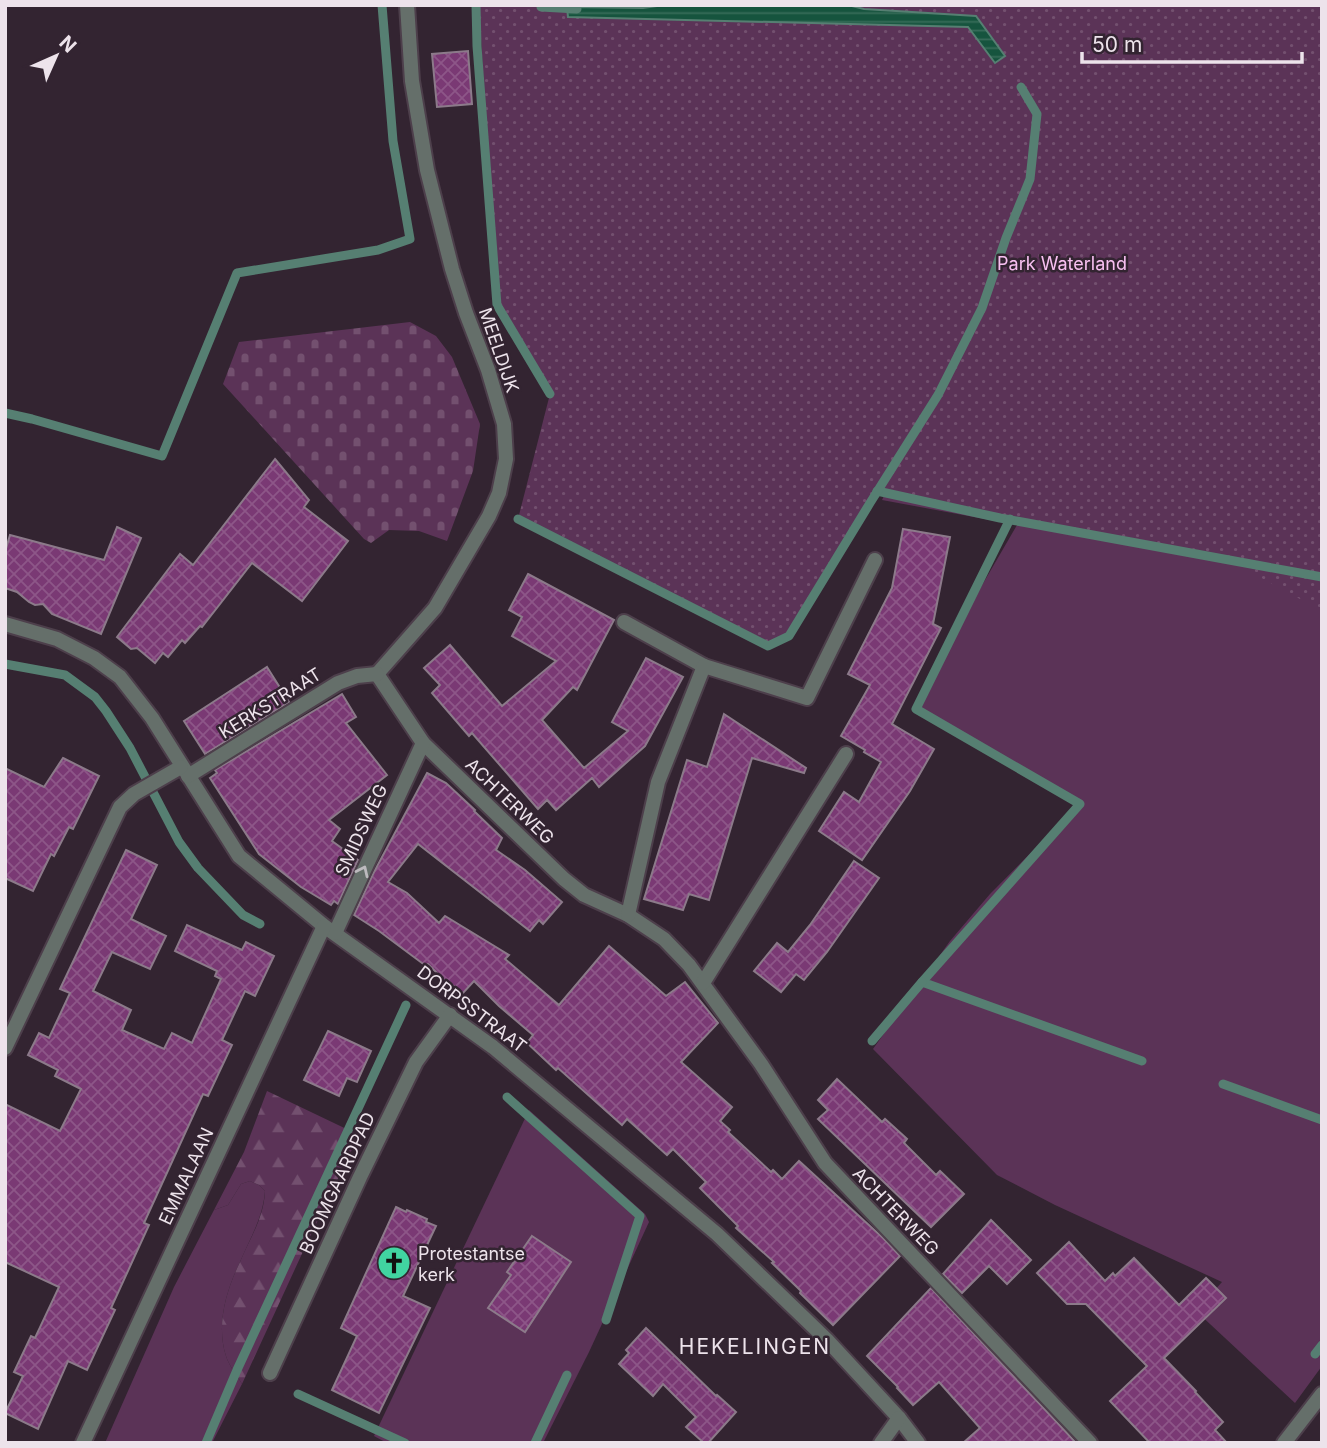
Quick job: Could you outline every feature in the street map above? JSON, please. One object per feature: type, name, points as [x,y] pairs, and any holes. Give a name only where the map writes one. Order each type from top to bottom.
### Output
[{"type":"street","name":"MEELDIJK","points":[[377,674],[435,608],[489,516],[499,493],[506,460],[503,424],[488,370],[452,270],[427,170],[412,81],[407,5]]},
{"type":"street","points":[[624,622],[704,666],[807,698],[875,560]]},
{"type":"street","name":"DORPSSTRAAT","points":[[5,624],[57,639],[94,658],[120,677],[152,718],[239,856],[329,930],[493,1047],[717,1234],[827,1340],[899,1418],[918,1443]]},
{"type":"street","points":[[628,915],[658,782],[704,666]]},
{"type":"street","name":"ACHTERWEG","points":[[377,674],[423,743],[564,879],[584,895],[628,915],[664,939],[689,965],[761,1064],[825,1163],[1090,1443]]},
{"type":"street","name":"KERKSTRAAT","points":[[5,1048],[120,807],[134,794],[159,780],[185,771],[338,683],[357,676],[377,674]]},
{"type":"street","name":"SMIDSWEG","points":[[329,930],[423,743]]},
{"type":"street","points":[[703,983],[846,754]]},
{"type":"street","name":"EMMALAAN","points":[[83,1443],[329,930]]},
{"type":"street","name":"BOOMGAARDPAD","points":[[270,1373],[416,1062],[450,1015]]},
{"type":"street","points":[[1284,1443],[1322,1394]]},
{"type":"street","points":[[881,1443],[899,1418]]},
{"type":"green space","name":"Park Waterland","points":[[479,5],[1322,5],[1322,611],[1221,556],[878,492],[789,636],[768,646],[518,519],[550,394],[497,305]]},
{"type":"green space","points":[[1322,50],[1322,1366],[1295,1403],[1196,1311],[1222,1282],[1055,1205],[997,1175],[873,1049],[950,941],[990,894],[1079,804],[917,714],[920,700],[963,618],[1017,525],[882,500],[894,475]]},
{"type":"green space","points":[[410,322],[436,336],[452,357],[480,424],[473,471],[447,541],[419,531],[389,530],[371,543],[364,539],[223,384],[239,342]]},
{"type":"green space","points":[[267,1091],[359,1135],[242,1384],[226,1356],[222,1320],[230,1285],[259,1219],[265,1191],[250,1181],[241,1184],[228,1205],[214,1210],[244,1152]]},
{"type":"green space","points":[[529,1110],[645,1214],[649,1222],[589,1352],[543,1443],[387,1443],[374,1436]]},
{"type":"green space","points":[[250,1181],[265,1191],[264,1201],[230,1285],[222,1320],[226,1356],[242,1384],[212,1443],[105,1443],[174,1287],[214,1210],[228,1205],[241,1184]]},
{"type":"shaded area","points":[[664,5],[848,5],[864,9],[976,16],[1005,56],[995,63],[968,27],[568,17],[567,7],[643,8]]},
{"type":"building","points":[[468,51],[472,104],[437,107],[432,54]]},
{"type":"building","points":[[275,459],[309,500],[304,507],[348,541],[302,601],[252,563],[202,627],[185,643],[182,640],[168,657],[163,653],[155,663],[137,648],[131,649],[117,637],[180,554],[193,565]]},
{"type":"building","points":[[117,527],[141,538],[101,634],[52,614],[43,604],[35,605],[17,592],[5,588],[5,552],[10,535],[104,560]]},
{"type":"building","points":[[903,529],[950,537],[933,624],[941,628],[892,724],[934,749],[910,791],[862,860],[819,831],[844,792],[859,802],[881,762],[841,736],[870,685],[848,674],[892,588]]},
{"type":"building","points":[[528,574],[614,620],[577,690],[573,687],[542,720],[584,768],[628,731],[612,722],[646,658],[683,677],[645,746],[599,787],[592,778],[556,810],[547,800],[538,809],[472,733],[469,736],[432,693],[440,685],[424,668],[450,645],[502,706],[556,661],[512,636],[522,617],[509,610]]},
{"type":"building","points":[[267,667],[289,702],[205,754],[184,721]]},
{"type":"building","points":[[342,694],[356,717],[346,723],[387,775],[329,820],[340,829],[332,841],[358,860],[338,904],[334,901],[331,905],[301,887],[259,854],[210,778],[217,773],[215,770]]},
{"type":"building","points":[[724,714],[806,768],[804,773],[752,758],[709,900],[689,894],[683,910],[644,899],[687,760],[707,767]]},
{"type":"building","points":[[63,758],[99,776],[73,829],[69,827],[54,856],[51,854],[33,891],[5,878],[5,768],[44,787]]},
{"type":"building","points":[[427,773],[446,783],[502,838],[496,850],[525,870],[562,902],[543,924],[539,920],[530,931],[418,844],[388,882],[407,893],[439,923],[445,916],[509,955],[505,959],[559,1005],[609,946],[666,996],[685,982],[718,1023],[681,1062],[732,1107],[720,1121],[730,1130],[728,1132],[782,1179],[799,1161],[900,1256],[833,1325],[772,1263],[774,1262],[736,1228],[738,1226],[700,1188],[706,1182],[673,1149],[667,1155],[627,1119],[622,1125],[558,1068],[556,1070],[527,1043],[533,1035],[474,981],[463,993],[428,964],[426,966],[354,915]]},
{"type":"building","points":[[126,850],[157,865],[131,919],[166,936],[150,969],[112,952],[93,991],[131,1010],[122,1030],[164,1049],[172,1033],[192,1043],[221,979],[215,976],[217,971],[175,951],[187,925],[242,950],[246,942],[274,956],[255,996],[245,991],[222,1040],[232,1045],[208,1096],[203,1094],[144,1223],[149,1225],[111,1308],[115,1310],[87,1370],[68,1361],[38,1429],[5,1413],[23,1376],[14,1372],[31,1336],[35,1338],[59,1287],[5,1262],[5,1104],[60,1131],[81,1089],[55,1076],[58,1070],[28,1055],[39,1033],[49,1038],[70,993],[60,989]]},
{"type":"building","points":[[854,861],[879,878],[804,980],[796,974],[781,992],[754,971],[777,943],[788,952]]},
{"type":"building","points":[[328,1031],[371,1051],[357,1082],[347,1078],[339,1096],[304,1080]]},
{"type":"building","points":[[837,1079],[882,1122],[885,1119],[907,1139],[904,1143],[936,1175],[940,1171],[964,1194],[931,1227],[818,1119],[828,1110],[818,1100]]},
{"type":"building","points":[[396,1207],[427,1219],[426,1222],[436,1226],[403,1296],[430,1308],[379,1413],[332,1390],[357,1336],[341,1328]]},
{"type":"building","points":[[991,1220],[1031,1260],[1007,1284],[989,1266],[962,1293],[943,1274]]},
{"type":"building","points":[[532,1236],[571,1262],[525,1332],[488,1308],[511,1275],[507,1272]]},
{"type":"building","points":[[1069,1242],[1105,1281],[1113,1273],[1115,1276],[1134,1258],[1179,1305],[1206,1278],[1226,1298],[1164,1358],[1223,1422],[1215,1430],[1227,1443],[1150,1443],[1110,1401],[1147,1366],[1086,1304],[1067,1304],[1037,1273]]},
{"type":"building","points":[[931,1288],[1076,1443],[963,1443],[980,1428],[939,1382],[913,1405],[867,1356]]},
{"type":"building","points":[[646,1328],[736,1412],[708,1443],[704,1443],[686,1427],[696,1417],[663,1384],[653,1396],[619,1364],[629,1353],[626,1350]]},
{"type":"waterway","points":[[5,413],[162,456],[237,273],[378,250],[410,239],[393,141],[382,5]]},
{"type":"waterway","points":[[476,5],[497,305],[550,394]]},
{"type":"waterway","points":[[541,7],[577,9]]},
{"type":"waterway","points":[[518,519],[768,646],[789,636],[938,395],[982,308],[1030,179],[1037,114],[1021,87]]},
{"type":"waterway","points":[[877,491],[1000,518],[1322,577]]},
{"type":"waterway","points":[[1010,519],[916,709],[1080,804],[922,982],[1142,1061]]},
{"type":"waterway","points":[[5,664],[65,675],[95,697],[130,748],[179,842],[198,868],[243,915],[260,924]]},
{"type":"waterway","points":[[872,1041],[922,982]]},
{"type":"waterway","points":[[206,1443],[237,1370],[406,1005]]},
{"type":"waterway","points":[[1223,1084],[1322,1120]]},
{"type":"waterway","points":[[507,1097],[640,1216],[606,1320]]},
{"type":"waterway","points":[[1315,1354],[1322,1345]]},
{"type":"waterway","points":[[535,1443],[567,1375]]},
{"type":"waterway","points":[[298,1394],[405,1443]]},
{"type":"place","name":"Protestantse kerk","points":[[394,1263]]},
{"type":"district","name":"HEKELINGEN","points":[[755,1346]]}]
